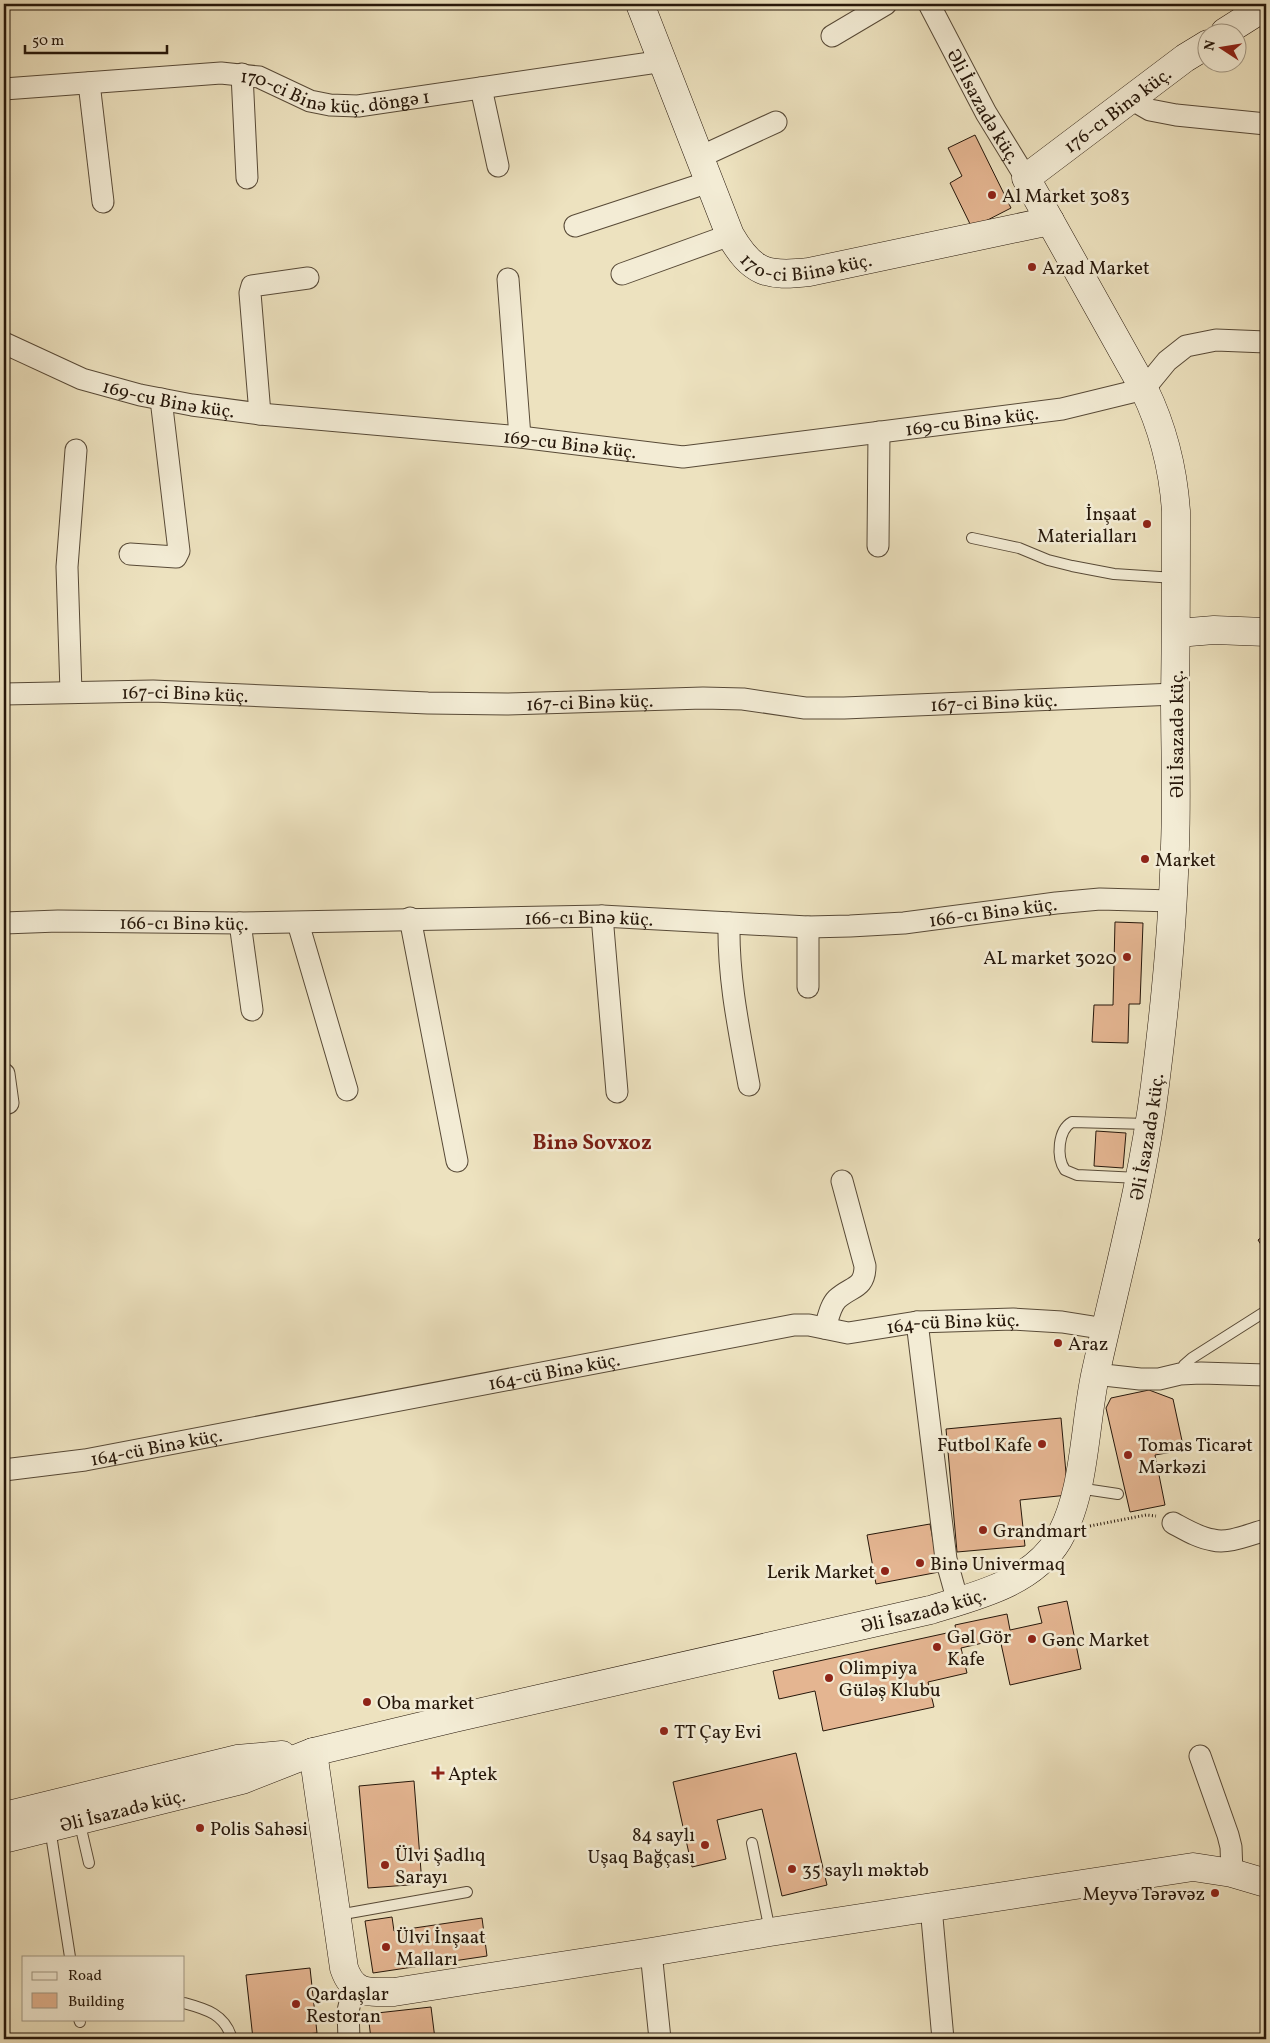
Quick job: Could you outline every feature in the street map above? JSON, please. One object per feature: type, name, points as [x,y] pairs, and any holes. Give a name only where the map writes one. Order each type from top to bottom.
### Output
[{"type":"street","name":"17o-ci Biinə küç.","points":[[640,4],[664,61],[730,235],[749,262],[768,272],[786,274],[809,272],[1050,221]]},
{"type":"street","points":[[832,36],[886,4]]},
{"type":"street","name":"Əli İsazadə küç.","points":[[4,1816],[239,1769],[455,1718],[890,1620],[958,1602],[986,1592],[1029,1570],[1045,1557],[1058,1541],[1074,1502],[1095,1374],[1140,1178],[1150,1124],[1165,996],[1175,846],[1176,512],[1172,472],[1155,412],[1026,178],[986,113],[934,5]]},
{"type":"street","points":[[1240,22],[1264,6]]},
{"type":"street","name":"176-cı Binə küç.","points":[[1026,178],[1198,50]]},
{"type":"street","name":"170-ci Binə küç. döngə 1","points":[[4,89],[221,73],[242,74],[259,77],[310,101],[330,105],[358,106],[664,61]]},
{"type":"street","points":[[242,74],[246,178]]},
{"type":"street","points":[[89,83],[103,202]]},
{"type":"street","points":[[481,88],[498,166]]},
{"type":"street","points":[[1131,99],[1150,110],[1176,115],[1266,124]]},
{"type":"street","points":[[700,157],[776,122]]},
{"type":"street","points":[[575,226],[709,182]]},
{"type":"street","points":[[622,274],[730,235]]},
{"type":"street","points":[[260,414],[250,293],[252,286],[308,278]]},
{"type":"street","points":[[508,279],[520,437]]},
{"type":"street","points":[[1144,389],[1167,361],[1186,346],[1216,340],[1266,342]]},
{"type":"street","name":"169-cu Binə küç.","points":[[4,342],[82,378],[140,395],[225,410],[520,437],[683,457],[1062,409],[1144,389]]},
{"type":"street","points":[[130,554],[176,557],[178,551],[161,399]]},
{"type":"street","points":[[878,546],[879,432]]},
{"type":"street","points":[[70,692],[67,567],[76,450]]},
{"type":"street","points":[[1177,633],[1214,630],[1266,632]]},
{"type":"street","name":"167-ci Binə küç.","points":[[4,694],[153,691],[477,704],[703,698],[743,699],[805,708],[854,708],[1175,694]]},
{"type":"street","name":"166-cı Binə küç.","points":[[4,923],[58,921],[298,923],[410,918],[602,916],[808,926],[904,923],[1056,902],[1100,899],[1172,901]]},
{"type":"street","points":[[602,916],[617,1092]]},
{"type":"street","points":[[410,918],[457,1161]]},
{"type":"street","points":[[240,923],[252,1010]]},
{"type":"street","points":[[298,923],[347,1090]]},
{"type":"street","points":[[729,923],[728,957],[750,1085]]},
{"type":"street","points":[[808,926],[808,987]]},
{"type":"street","points":[[4,1074],[8,1104]]},
{"type":"street","points":[[825,1328],[838,1298],[861,1283],[865,1276],[865,1266],[842,1181]]},
{"type":"street","name":"164-cü Binə küç.","points":[[4,1470],[85,1460],[794,1326],[809,1325],[848,1333],[917,1322],[1013,1319],[1062,1322],[1106,1329]]},
{"type":"street","points":[[917,1322],[946,1559],[958,1602]]},
{"type":"street","points":[[1095,1374],[1140,1379],[1159,1379],[1180,1374],[1201,1373],[1266,1376]]},
{"type":"street","points":[[1173,1523],[1214,1541],[1225,1541],[1266,1530]]},
{"type":"street","points":[[313,1752],[344,1968],[348,1980],[363,1991],[394,1992],[931,1907],[1193,1868],[1232,1873],[1266,1882]]},
{"type":"street","points":[[1200,1756],[1228,1835],[1231,1847],[1232,1873]]},
{"type":"street","name":"Əli İsazadə küç.","points":[[4,1839],[79,1820],[239,1769]]},
{"type":"street","points":[[931,1907],[942,2039]]},
{"type":"street","points":[[651,1952],[660,2039]]},
{"type":"street","points":[[349,2039],[348,2011],[354,1986]]},
{"type":"lane","points":[[972,538],[1019,548],[1048,560],[1072,566],[1114,574],[1176,578]]},
{"type":"lane","points":[[1140,1178],[1077,1175],[1065,1170],[1060,1159],[1062,1133],[1067,1125],[1072,1122],[1150,1124]]},
{"type":"lane","points":[[1180,1374],[1184,1365],[1192,1358],[1266,1311]]},
{"type":"lane","points":[[1077,1488],[1118,1494]]},
{"type":"lane","points":[[79,1820],[89,1863]]},
{"type":"lane","points":[[50,1828],[70,1956]]},
{"type":"lane","points":[[752,1843],[770,1932]]},
{"type":"lane","points":[[337,1915],[467,1892]]},
{"type":"lane","points":[[185,2003],[207,2009],[216,2014],[226,2024],[232,2039]]},
{"type":"path","points":[[1063,1531],[1146,1515],[1165,1518],[1173,1523]]},
{"type":"building","points":[[975,135],[1011,208],[972,228],[950,183],[962,176],[948,148]]},
{"type":"building","points":[[1115,922],[1143,923],[1140,1004],[1129,1004],[1128,1043],[1092,1042],[1094,1005],[1113,1005]]},
{"type":"building","points":[[1096,1131],[1126,1133],[1123,1168],[1094,1166]]},
{"type":"building","points":[[1266,1234],[1266,1252],[1258,1240]]},
{"type":"building","points":[[1149,1390],[1173,1399],[1184,1450],[1155,1455],[1165,1505],[1130,1512],[1106,1408],[1111,1398]]},
{"type":"building","points":[[1061,1418],[1068,1495],[1020,1500],[1025,1546],[957,1552],[946,1429]]},
{"type":"building","points":[[930,1524],[939,1572],[876,1584],[867,1535]]},
{"type":"building","points":[[1067,1601],[1081,1669],[1010,1685],[1000,1639],[961,1648],[967,1673],[928,1682],[934,1707],[823,1731],[815,1691],[779,1699],[773,1671],[956,1631],[955,1625],[1007,1614],[1010,1630],[1042,1623],[1038,1607]]},
{"type":"building","points":[[796,1753],[827,1885],[782,1896],[762,1809],[717,1820],[726,1859],[692,1867],[673,1782]]},
{"type":"building","points":[[414,1781],[422,1884],[368,1888],[359,1786]]},
{"type":"building","points":[[392,1917],[394,1931],[482,1918],[487,1956],[373,1973],[365,1921]]},
{"type":"building","points":[[310,1968],[317,2033],[253,2039],[246,1975]]},
{"type":"building","points":[[431,2007],[435,2039],[371,2039],[368,2014]]},
{"type":"place","name":"Al Market 3083","points":[[992,195]]},
{"type":"place","name":"Azad Market","points":[[1032,267]]},
{"type":"place","name":"İnşaat Materialları","points":[[1147,524]]},
{"type":"place","name":"Market","points":[[1145,859]]},
{"type":"place","name":"AL market 3020","points":[[1127,957]]},
{"type":"place","name":"Araz","points":[[1058,1343]]},
{"type":"place","name":"Futbol Kafe","points":[[1042,1444]]},
{"type":"place","name":"Tomas Ticarət Mərkəzi","points":[[1128,1455]]},
{"type":"place","name":"Grandmart","points":[[983,1530]]},
{"type":"place","name":"Binə Univermaq","points":[[920,1563]]},
{"type":"place","name":"Lerik Market","points":[[885,1571]]},
{"type":"place","name":"Gənc Market","points":[[1032,1639]]},
{"type":"place","name":"Gəl Gör Kafe","points":[[937,1647]]},
{"type":"place","name":"Olimpiya Güləş Klubu","points":[[829,1678]]},
{"type":"place","name":"Oba market","points":[[367,1702]]},
{"type":"place","name":"TT Çay Evi","points":[[664,1731]]},
{"type":"place","name":"Aptek","points":[[438,1773]]},
{"type":"place","name":"Polis Sahəsi","points":[[200,1828]]},
{"type":"place","name":"84 saylı Uşaq Bağçası","points":[[705,1845]]},
{"type":"place","name":"Ülvi Şadlıq Sarayı","points":[[385,1865]]},
{"type":"place","name":"35 saylı məktəb","points":[[792,1869]]},
{"type":"place","name":"Meyvə Tərəvəz","points":[[1215,1893]]},
{"type":"place","name":"Ülvi İnşaat Malları","points":[[386,1947]]},
{"type":"place","name":"Qardaşlar Restoran","points":[[296,2004]]},
{"type":"district","name":"Binə Sovxoz","points":[[592,1142]]}]
